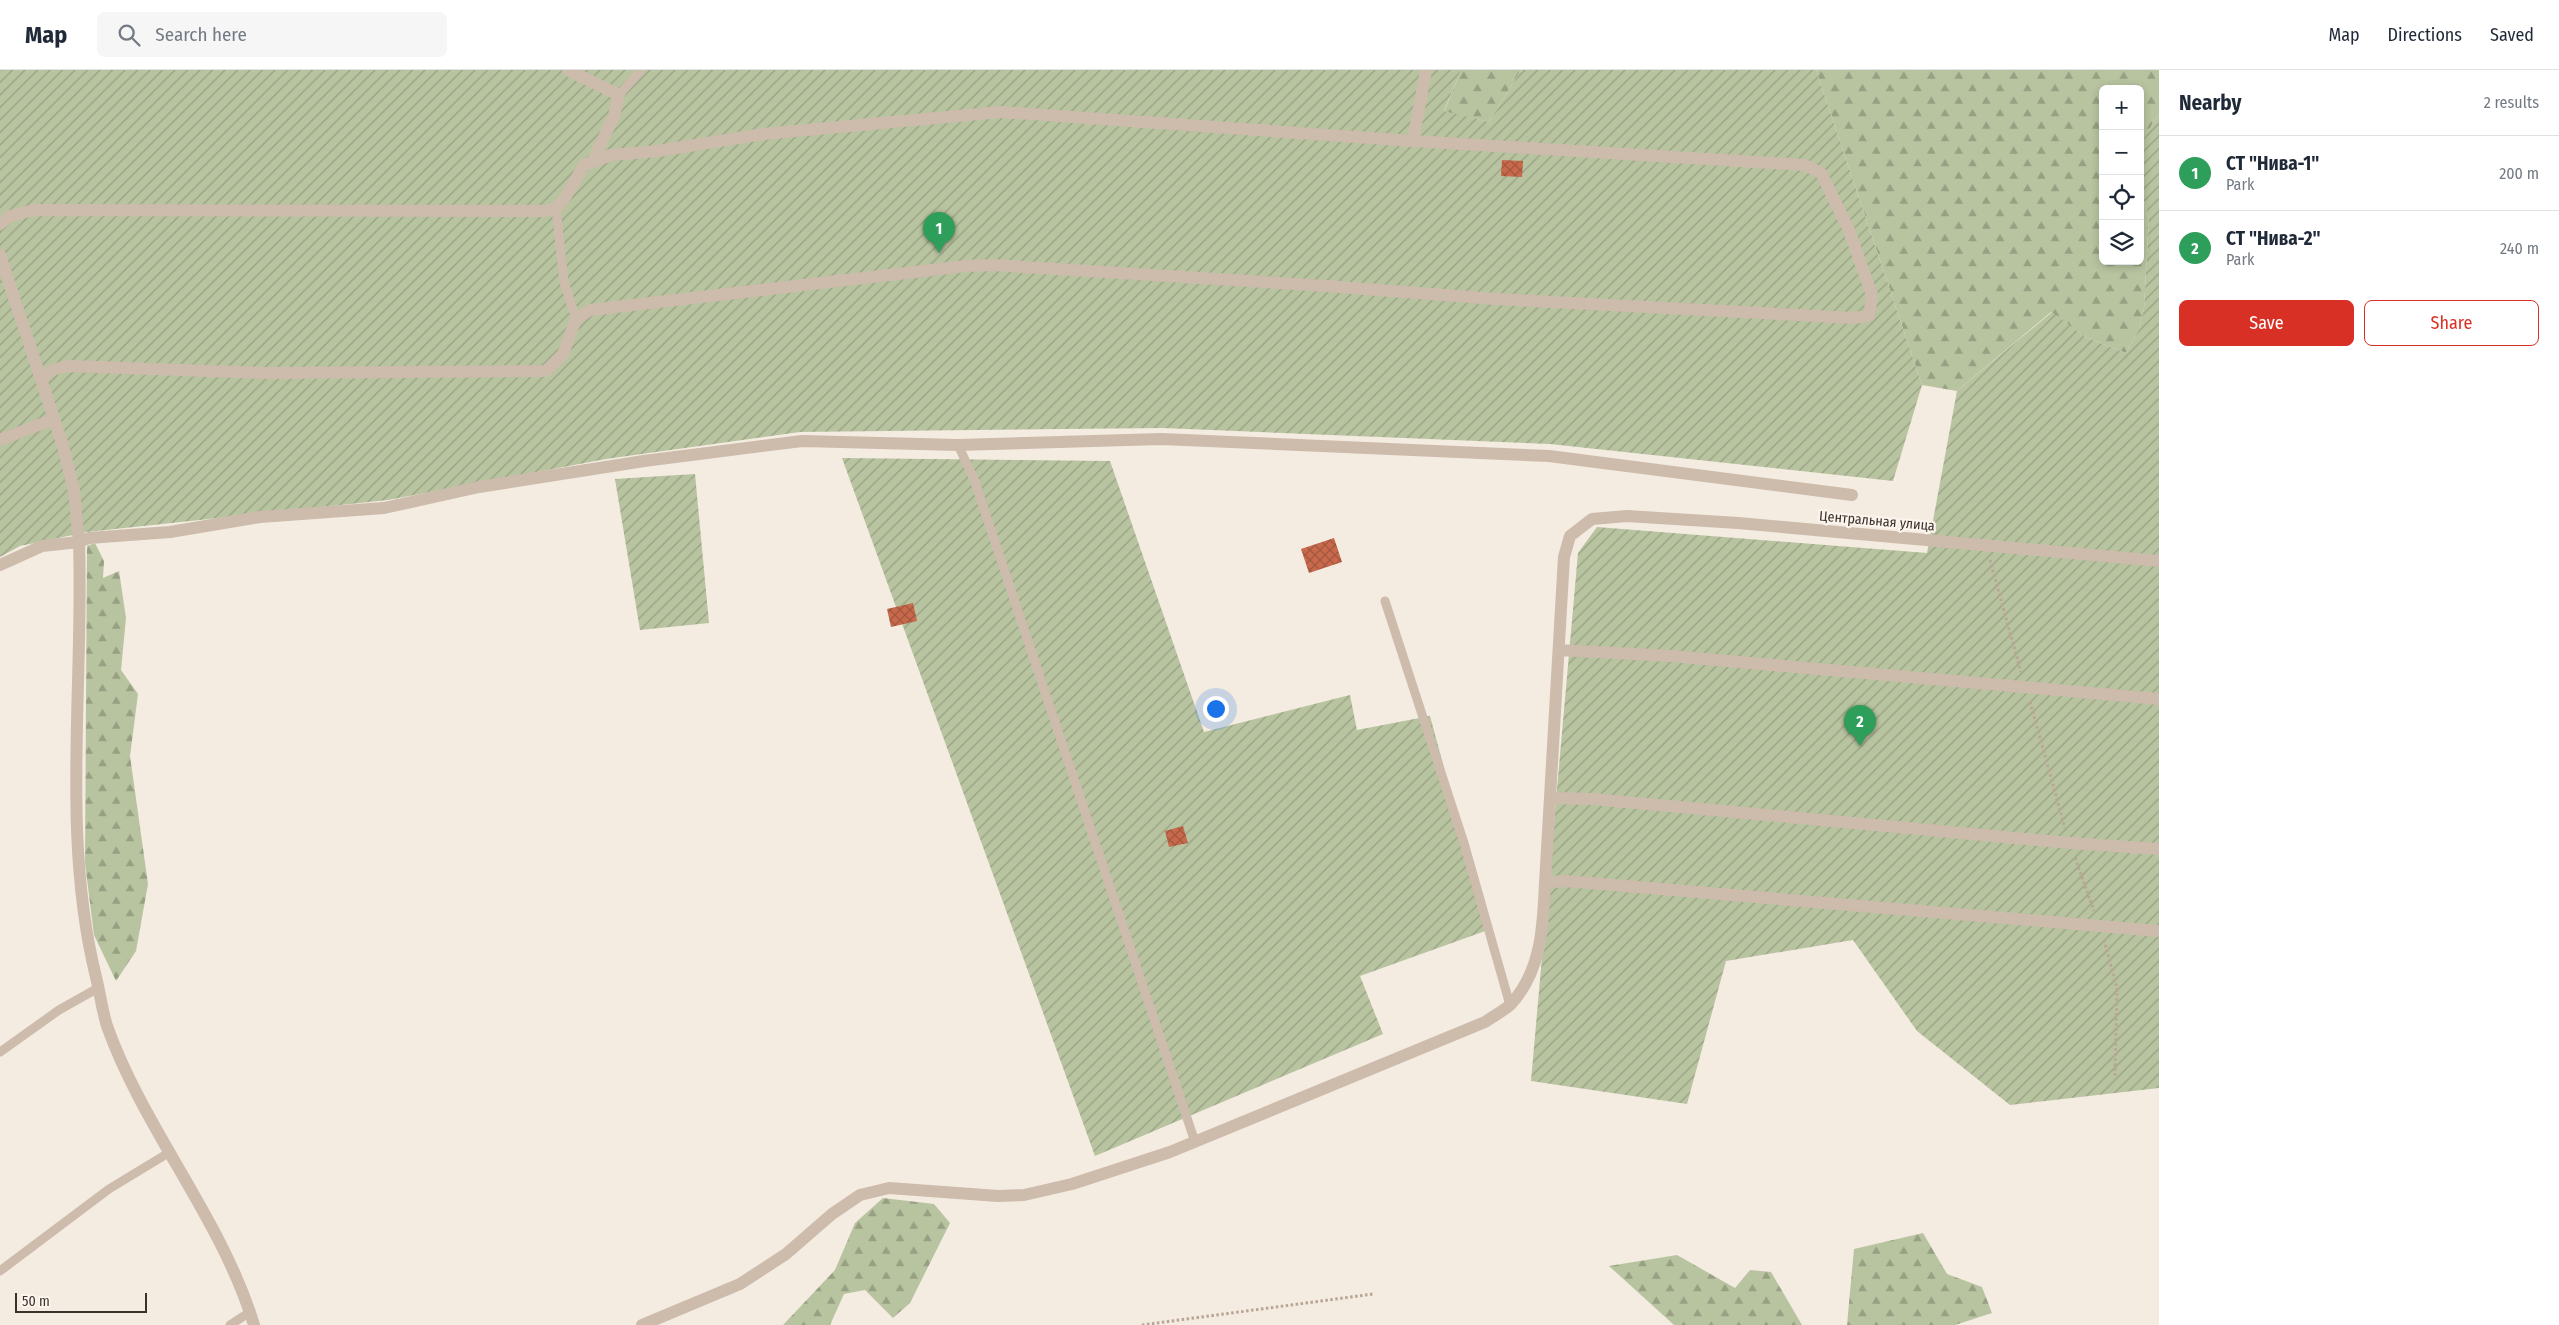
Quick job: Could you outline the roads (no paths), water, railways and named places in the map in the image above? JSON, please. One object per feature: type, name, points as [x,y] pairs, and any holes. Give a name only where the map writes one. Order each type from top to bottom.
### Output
[{"type":"street","points":[[568,70],[619,95],[614,116],[593,160]]},
{"type":"street","points":[[1414,141],[1426,70]]},
{"type":"street","points":[[0,224],[10,216],[34,210],[546,211],[556,208],[565,198],[578,173],[584,166],[593,160],[612,155],[658,151],[763,134],[1002,112],[1414,141],[1805,165],[1821,173],[1849,230],[1872,295],[1869,316],[1853,318],[1496,299],[1297,284],[993,265],[966,266],[642,302],[590,310],[576,319],[563,354],[546,371],[264,373],[68,366],[52,370],[42,379]]},
{"type":"street","points":[[0,255],[3,276],[42,379],[74,491],[79,542],[81,608],[76,697],[77,860],[85,933],[98,988],[107,1025],[140,1098],[236,1276],[254,1325]]},
{"type":"street","points":[[0,440],[54,419]]},
{"type":"street","points":[[0,565],[42,546],[79,542],[89,538],[170,532],[260,517],[384,508],[479,487],[644,461],[802,441],[958,444],[1161,439],[1549,456],[1852,495]]},
{"type":"street","name":"Центральная улица","points":[[1559,650],[1564,557],[1570,536],[1592,519],[1626,516],[1738,523],[2159,561]]},
{"type":"street","points":[[642,1325],[740,1284],[786,1254],[832,1214],[860,1195],[889,1188],[998,1196],[1024,1195],[1072,1184],[1195,1142],[1485,1022],[1510,1005],[1528,980],[1536,961],[1543,933],[1559,650],[1671,656],[2159,699]]},
{"type":"street","points":[[1551,798],[1593,798],[2070,843],[2159,849]]},
{"type":"street","points":[[1545,883],[1565,881],[1663,891],[2100,925],[2159,932]]},
{"type":"lane","points":[[619,95],[641,70]]},
{"type":"lane","points":[[556,208],[564,282],[576,319]]},
{"type":"lane","points":[[958,444],[974,479],[1195,1142]]},
{"type":"lane","points":[[1385,601],[1464,843],[1510,1005]]},
{"type":"lane","points":[[0,1052],[59,1010],[98,988]]},
{"type":"lane","points":[[0,1271],[110,1189],[170,1152]]},
{"type":"lane","points":[[230,1325],[250,1312]]},
{"type":"place","name":"СТ \"Нива-1\"","points":[[939,253]]},
{"type":"place","name":"СТ \"Нива-2\"","points":[[1860,746]]}]
